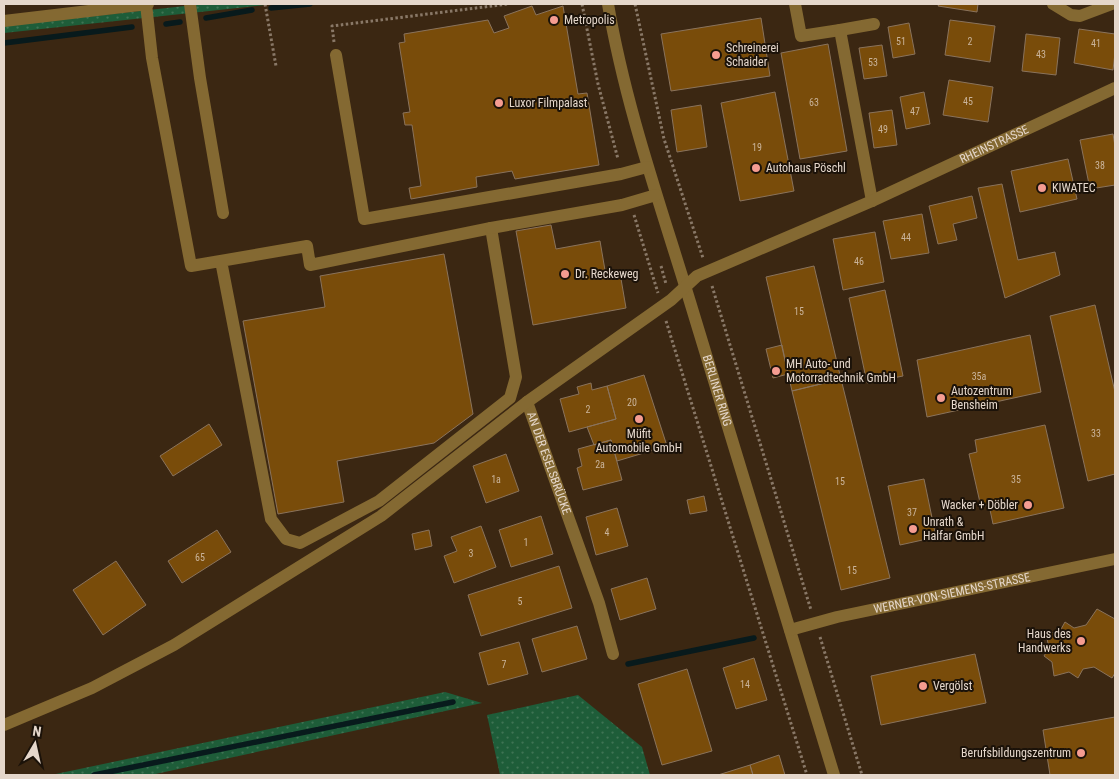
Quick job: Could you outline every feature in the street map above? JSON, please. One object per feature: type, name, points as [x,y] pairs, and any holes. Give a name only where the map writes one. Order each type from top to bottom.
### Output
[{"type":"street","points":[[4,21],[97,7],[147,4],[152,58],[191,266],[306,246],[310,265],[491,228],[630,203],[656,195]]},
{"type":"street","points":[[190,4],[200,78],[223,213]]},
{"type":"street","name":"BERLINER RING","points":[[608,4],[627,94],[647,167],[834,775]]},
{"type":"street","points":[[795,4],[801,36],[874,24]]},
{"type":"street","points":[[1053,4],[1071,15],[1080,16],[1112,4]]},
{"type":"street","points":[[840,30],[872,201]]},
{"type":"street","points":[[336,55],[364,219],[622,174],[647,167]]},
{"type":"street","name":"RHEINSTRASSE","points":[[685,287],[707,270],[872,201],[1115,88]]},
{"type":"street","points":[[222,261],[271,520],[286,539],[300,544],[378,501],[510,398],[516,377],[491,228]]},
{"type":"street","name":"AN DER ESELSBRÜCKE","points":[[613,654],[599,603],[527,402],[662,307],[685,287]]},
{"type":"street","points":[[4,725],[92,688],[183,640],[381,516],[527,402]]},
{"type":"street","name":"WERNER-VON-SIEMENS-STRASSE","points":[[790,630],[837,617],[1115,559]]},
{"type":"path","points":[[265,4],[276,66]]},
{"type":"path","points":[[336,55],[332,26],[508,4]]},
{"type":"path","points":[[582,4],[598,84],[622,174]]},
{"type":"path","points":[[635,4],[664,139],[707,270],[862,775]]},
{"type":"path","points":[[630,203],[807,775]]},
{"type":"green space","points":[[203,4],[274,4],[4,33],[4,26]]},
{"type":"green space","points":[[445,692],[482,703],[151,775],[51,775]]},
{"type":"green space","points":[[578,695],[642,747],[650,775],[500,775],[487,715]]},
{"type":"building","points":[[939,4],[978,4],[977,12],[938,6]]},
{"type":"building","name":"Luxor Filmpalast","points":[[532,6],[536,15],[563,6],[578,94],[587,93],[599,165],[515,179],[512,171],[476,177],[477,187],[411,199],[409,188],[421,186],[412,125],[405,125],[403,113],[410,112],[399,43],[405,42],[404,34],[488,20],[494,33],[509,28],[504,16]]},
{"type":"building","name":"Schreinerei Schaider","points":[[761,18],[770,76],[671,91],[661,34]]},
{"type":"building","points":[[950,20],[995,26],[990,62],[945,55]]},
{"type":"building","points":[[909,23],[915,54],[893,58],[888,27]]},
{"type":"building","points":[[1079,29],[1115,34],[1113,70],[1074,63]]},
{"type":"building","points":[[1026,34],[1060,38],[1056,75],[1022,71]]},
{"type":"building","points":[[828,44],[847,151],[800,159],[781,53]]},
{"type":"building","points":[[882,45],[887,76],[864,79],[859,48]]},
{"type":"building","points":[[949,80],[993,87],[988,122],[943,115]]},
{"type":"building","points":[[775,92],[794,191],[740,201],[721,103]]},
{"type":"building","points":[[924,92],[930,124],[906,129],[900,97]]},
{"type":"building","points":[[701,105],[707,147],[677,152],[671,110]]},
{"type":"building","points":[[892,110],[897,145],[874,148],[869,113]]},
{"type":"building","points":[[1113,134],[1115,146],[1115,185],[1090,189],[1080,140]]},
{"type":"building","points":[[1068,159],[1077,199],[1020,212],[1011,171]]},
{"type":"building","points":[[1002,184],[1018,260],[1055,252],[1060,275],[1005,298],[978,188]]},
{"type":"building","points":[[972,196],[977,218],[953,224],[957,240],[938,244],[929,206]]},
{"type":"building","points":[[922,214],[929,253],[891,259],[883,221]]},
{"type":"building","name":"Dr. Reckeweg","points":[[551,225],[556,249],[600,241],[606,276],[620,273],[626,308],[533,325],[516,231]]},
{"type":"building","points":[[875,232],[884,282],[843,290],[833,239]]},
{"type":"building","points":[[444,254],[473,414],[434,443],[337,461],[344,502],[278,514],[243,321],[325,307],[320,276]]},
{"type":"building","points":[[814,266],[841,379],[792,391],[766,277]]},
{"type":"building","points":[[885,290],[903,376],[867,383],[849,298]]},
{"type":"building","points":[[1095,305],[1115,392],[1115,474],[1088,481],[1050,316]]},
{"type":"building","points":[[1030,335],[1041,392],[927,417],[917,360]]},
{"type":"building","points":[[782,345],[788,374],[773,378],[766,349]]},
{"type":"building","points":[[644,375],[667,446],[617,461],[611,440],[594,445],[587,427],[616,419],[607,386]]},
{"type":"building","points":[[841,379],[890,578],[841,590],[792,391]]},
{"type":"building","points":[[591,383],[592,390],[607,386],[616,419],[569,432],[560,399],[579,394],[577,387]]},
{"type":"building","points":[[209,424],[222,445],[173,476],[160,456]]},
{"type":"building","points":[[1045,425],[1064,508],[993,524],[989,505],[981,507],[969,454],[977,452],[975,440]]},
{"type":"building","points":[[611,440],[622,480],[583,490],[577,468],[582,466],[578,449]]},
{"type":"building","points":[[506,454],[519,491],[486,503],[473,466]]},
{"type":"building","points":[[924,479],[936,537],[900,545],[888,486]]},
{"type":"building","points":[[704,496],[707,511],[690,514],[687,500]]},
{"type":"building","points":[[617,508],[628,546],[596,555],[586,517]]},
{"type":"building","points":[[541,516],[553,554],[511,567],[499,530]]},
{"type":"building","points":[[481,526],[496,567],[454,583],[444,556],[457,551],[451,537]]},
{"type":"building","points":[[217,530],[231,552],[182,583],[168,561]]},
{"type":"building","points":[[429,530],[432,546],[415,550],[412,534]]},
{"type":"building","points":[[116,561],[146,605],[103,635],[73,590]]},
{"type":"building","points":[[559,566],[572,608],[481,636],[468,595]]},
{"type":"building","points":[[647,578],[656,609],[620,620],[611,589]]},
{"type":"building","name":"Haus des Handwerks","points":[[1097,609],[1115,619],[1115,673],[1112,678],[1094,667],[1083,669],[1078,678],[1069,672],[1054,676],[1052,662],[1044,656],[1049,648],[1046,634],[1060,631],[1065,622],[1074,628],[1086,625]]},
{"type":"building","points":[[577,626],[587,659],[542,672],[532,639]]},
{"type":"building","points":[[519,642],[528,674],[488,685],[479,653]]},
{"type":"building","points":[[975,654],[986,703],[881,725],[871,676]]},
{"type":"building","points":[[754,658],[767,700],[736,709],[723,668]]},
{"type":"building","points":[[687,669],[712,751],[662,765],[638,684]]},
{"type":"building","name":"Berufsbildungszentrum","points":[[1115,717],[1115,775],[1050,775],[1043,730]]},
{"type":"building","points":[[779,755],[785,775],[753,775],[750,765]]},
{"type":"building","points":[[750,765],[753,775],[718,775]]},
{"type":"waterway","points":[[271,8],[310,4]]},
{"type":"waterway","points":[[206,18],[252,10]]},
{"type":"waterway","points":[[166,24],[180,22]]},
{"type":"waterway","points":[[4,43],[132,27]]},
{"type":"waterway","points":[[628,664],[754,638]]},
{"type":"waterway","points":[[94,775],[453,702]]},
{"type":"place","name":"Metropolis","points":[[554,20]]},
{"type":"place","name":"Schreinerei Schaider","points":[[716,55]]},
{"type":"place","name":"Luxor Filmpalast","points":[[499,103]]},
{"type":"place","name":"Autohaus Pöschl","points":[[756,168]]},
{"type":"place","name":"KIWATEC","points":[[1042,188]]},
{"type":"place","name":"Dr. Reckeweg","points":[[565,274]]},
{"type":"place","name":"MH Auto- und Motorradtechnik GmbH","points":[[776,371]]},
{"type":"place","name":"Autozentrum Bensheim","points":[[941,398]]},
{"type":"place","name":"Müfit Automobile GmbH","points":[[639,419]]},
{"type":"place","name":"Wacker + Döbler","points":[[1028,505]]},
{"type":"place","name":"Unrath & Halfar GmbH","points":[[913,529]]},
{"type":"place","name":"Haus des Handwerks","points":[[1081,641]]},
{"type":"place","name":"Vergölst","points":[[923,686]]},
{"type":"place","name":"Berufsbildungszentrum","points":[[1081,753]]}]
